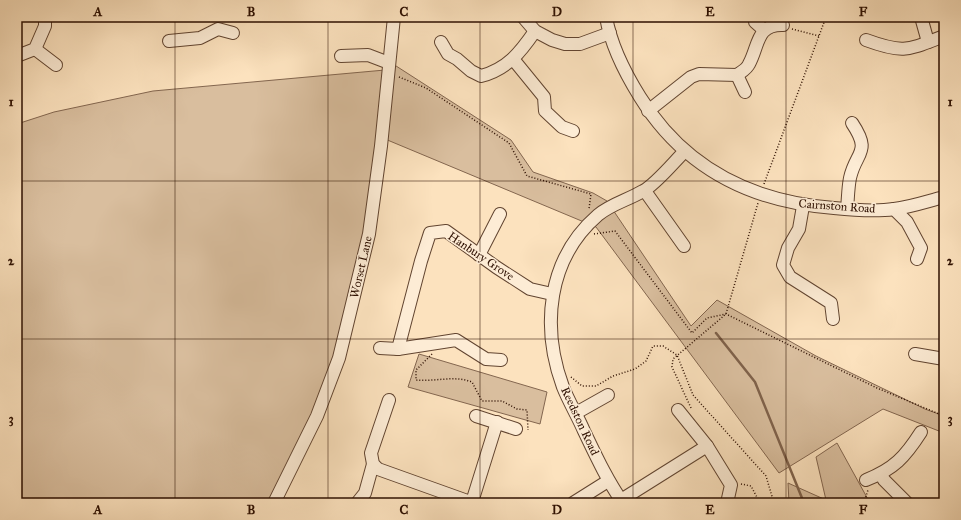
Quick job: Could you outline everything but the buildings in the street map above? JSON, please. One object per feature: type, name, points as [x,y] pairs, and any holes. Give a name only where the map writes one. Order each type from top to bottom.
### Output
[{"type":"street","points":[[17,56],[35,49],[45,26],[45,17]]},
{"type":"street","name":"Worset Lane","points":[[274,503],[317,416],[339,358],[369,234],[381,146],[394,17]]},
{"type":"street","points":[[523,17],[535,32],[565,44],[580,44],[610,33]]},
{"type":"street","name":"Cairnston Road","points":[[606,17],[610,33],[624,69],[648,111],[684,152],[714,173],[760,194],[803,206],[847,209],[894,209],[944,197]]},
{"type":"street","points":[[921,17],[928,42]]},
{"type":"street","points":[[169,41],[200,38],[219,23],[233,33]]},
{"type":"street","points":[[648,111],[691,77],[699,74],[737,75],[749,66],[760,26],[783,26]]},
{"type":"street","points":[[441,42],[444,57],[457,59],[471,71],[481,76],[495,72],[513,59],[535,32]]},
{"type":"street","points":[[866,40],[885,47],[899,49],[914,48],[944,36]]},
{"type":"street","points":[[35,49],[56,64]]},
{"type":"street","points":[[341,56],[368,55],[388,68]]},
{"type":"street","points":[[513,59],[544,97],[545,111],[565,131]]},
{"type":"street","points":[[737,75],[745,92]]},
{"type":"street","points":[[847,209],[851,177],[861,153],[861,137],[852,123]]},
{"type":"street","name":"Reedston Road","points":[[622,502],[608,481],[564,388],[556,360],[550,326],[552,294],[568,252],[587,227],[608,208],[645,191],[684,152]]},
{"type":"street","points":[[645,191],[684,246]]},
{"type":"street","points":[[803,206],[799,229],[788,248],[783,265],[790,278],[831,303],[833,320]]},
{"type":"street","points":[[894,209],[906,222],[921,248],[917,259]]},
{"type":"street","points":[[479,255],[500,214]]},
{"type":"street","name":"Hanbury Grove","points":[[398,349],[421,261],[430,233],[446,231],[479,255],[530,288],[552,294]]},
{"type":"street","points":[[380,348],[398,349],[456,340],[486,359],[501,360]]},
{"type":"street","points":[[915,354],[944,359]]},
{"type":"street","points":[[576,413],[608,395]]},
{"type":"street","points":[[358,503],[365,493],[372,464],[371,453],[389,400]]},
{"type":"street","points":[[678,410],[706,446],[731,485],[726,503]]},
{"type":"street","points":[[476,416],[516,429]]},
{"type":"street","points":[[372,464],[378,469],[472,502],[497,422]]},
{"type":"street","points":[[868,483],[895,465],[908,452],[921,432]]},
{"type":"street","points":[[622,502],[706,446]]},
{"type":"street","points":[[881,474],[884,480],[907,503]]},
{"type":"street","points":[[573,503],[608,481]]},
{"type":"path","points":[[694,414],[680,388],[672,367],[673,359],[726,314],[760,194],[826,17]]},
{"type":"path","points":[[783,26],[819,36]]},
{"type":"path","points":[[388,68],[426,88],[509,143],[526,176],[592,194],[588,215]]},
{"type":"path","points":[[590,234],[615,231],[692,333],[707,318],[726,314],[877,388],[944,416]]},
{"type":"path","points":[[431,345],[432,354],[416,370],[416,380],[428,382],[463,378],[472,382],[482,401],[502,401],[517,409],[527,410],[528,430]]},
{"type":"path","points":[[566,374],[582,386],[596,386],[613,376],[635,369],[646,361],[654,346],[663,346],[677,355],[693,395],[766,476],[774,503]]},
{"type":"path","points":[[864,503],[868,483]]},
{"type":"path","points":[[740,484],[751,486],[760,503]]},
{"type":"shaded area","points":[[393,64],[511,140],[533,172],[593,193],[607,201],[691,326],[717,300],[816,356],[925,409],[944,416],[944,433],[883,409],[779,473],[596,227],[385,139]]},
{"type":"shaded area","points":[[385,70],[365,234],[334,359],[317,413],[268,503],[17,503],[17,124],[54,112],[153,91]]},
{"type":"shaded area","points":[[419,354],[547,392],[540,424],[408,387]]},
{"type":"shaded area","points":[[837,443],[870,503],[789,503],[788,483],[826,500],[816,457]]},
{"type":"waterway","points":[[716,333],[755,382],[804,503]]}]
